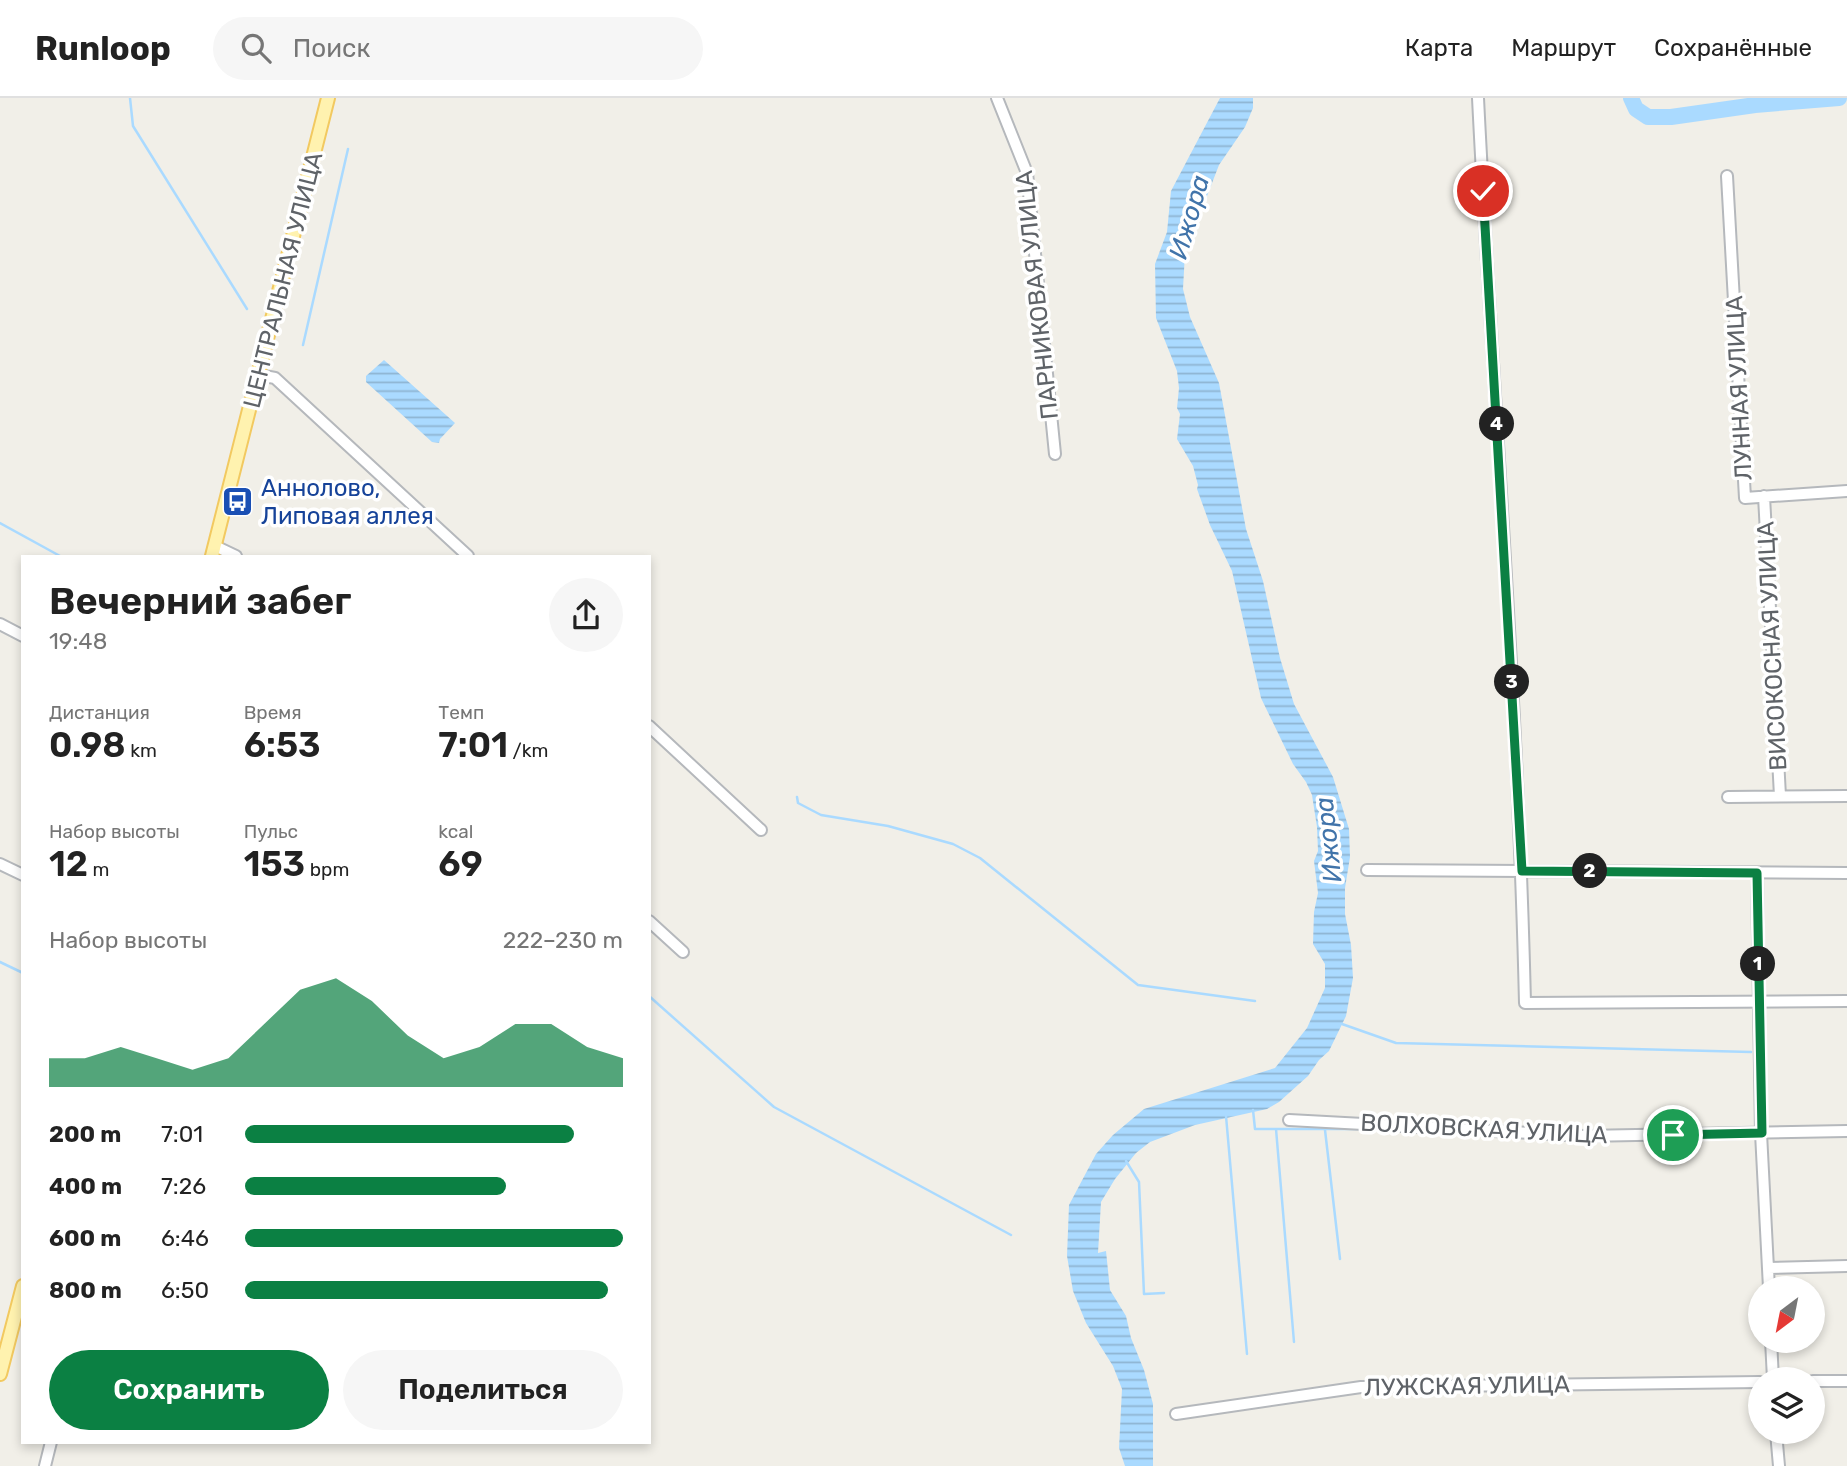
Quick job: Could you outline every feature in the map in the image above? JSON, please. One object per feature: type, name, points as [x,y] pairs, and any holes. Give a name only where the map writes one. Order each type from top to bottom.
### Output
[{"type":"main road","name":"ЦЕНТРАЛЬНАЯ УЛИЦА","points":[[213,551],[328,98]]},
{"type":"main road","points":[[0,1374],[21,1294]]},
{"type":"street","name":"ПАРНИКОВАЯ УЛИЦА","points":[[997,98],[1027,173],[1055,454]]},
{"type":"street","points":[[1478,98],[1522,871],[1525,1003],[1847,1001]]},
{"type":"street","name":"ЛУННАЯ УЛИЦА","points":[[1727,176],[1745,498],[1847,491]]},
{"type":"street","points":[[259,374],[275,378],[467,555]]},
{"type":"street","name":"ВИСОКОСНАЯ УЛИЦА","points":[[1765,496],[1780,796]]},
{"type":"street","points":[[213,551],[231,555]]},
{"type":"street","points":[[0,624],[21,635]]},
{"type":"street","points":[[651,728],[761,830]]},
{"type":"street","points":[[1728,797],[1847,796]]},
{"type":"street","points":[[0,864],[21,874]]},
{"type":"street","points":[[1367,870],[1847,873]]},
{"type":"street","points":[[1757,873],[1758,1002],[1768,1276]]},
{"type":"street","points":[[651,923],[683,951]]},
{"type":"street","name":"ВОЛХОВСКАЯ УЛИЦА","points":[[1289,1120],[1584,1136],[1847,1131]]},
{"type":"street","points":[[1768,1268],[1847,1266]]},
{"type":"street","points":[[1825,1381],[1847,1381]]},
{"type":"street","name":"ЛУЖСКАЯ УЛИЦА","points":[[1175,1414],[1361,1387],[1748,1382]]},
{"type":"street","points":[[45,1466],[50,1444]]},
{"type":"street","points":[[1777,1444],[1779,1466]]},
{"type":"water","name":"Ижора","points":[[1220,98],[1253,98],[1253,108],[1245,127],[1219,165],[1185,253],[1183,289],[1190,317],[1219,383],[1246,529],[1263,581],[1280,658],[1294,704],[1333,777],[1349,829],[1350,857],[1345,888],[1345,914],[1351,945],[1353,978],[1346,1016],[1329,1051],[1308,1076],[1279,1102],[1267,1109],[1195,1125],[1150,1142],[1136,1153],[1101,1202],[1098,1253],[1106,1251],[1110,1290],[1126,1316],[1153,1404],[1153,1466],[1125,1466],[1119,1448],[1122,1389],[1113,1366],[1086,1323],[1073,1291],[1067,1256],[1069,1205],[1096,1154],[1113,1135],[1144,1109],[1275,1068],[1307,1028],[1325,988],[1325,964],[1313,944],[1314,912],[1318,893],[1314,861],[1318,851],[1312,795],[1293,764],[1261,698],[1232,571],[1210,525],[1197,489],[1193,466],[1177,439],[1180,414],[1177,408],[1177,371],[1156,318],[1155,264],[1167,232],[1171,191]]},
{"type":"water","points":[[384,360],[455,423],[439,443],[432,442],[366,382],[366,376]]},
{"type":"waterway","points":[[130,98],[133,126],[247,309]]},
{"type":"waterway","points":[[1631,98],[1636,109],[1648,117],[1671,117],[1755,105],[1839,98]]},
{"type":"waterway","points":[[303,345],[348,149]]},
{"type":"waterway","points":[[0,523],[58,555]]},
{"type":"waterway","points":[[797,797],[798,803],[821,815],[888,826],[953,844],[980,858],[1138,985],[1255,1001]]},
{"type":"waterway","points":[[0,962],[21,972]]},
{"type":"waterway","points":[[651,998],[774,1107],[1011,1235]]},
{"type":"waterway","points":[[1342,1024],[1396,1043],[1751,1052]]},
{"type":"waterway","points":[[1253,1110],[1255,1129],[1362,1129]]},
{"type":"waterway","points":[[1226,1116],[1247,1354]]},
{"type":"waterway","points":[[1276,1129],[1294,1342]]},
{"type":"waterway","points":[[1325,1130],[1340,1259]]},
{"type":"waterway","points":[[1126,1161],[1139,1182],[1144,1294],[1164,1293]]},
{"type":"place","name":"Аннолово, Липовая аллея","points":[[238,502]]},
{"type":"route","points":[[1483,191],[1522,871],[1757,873],[1762,1133],[1673,1135]]}]
